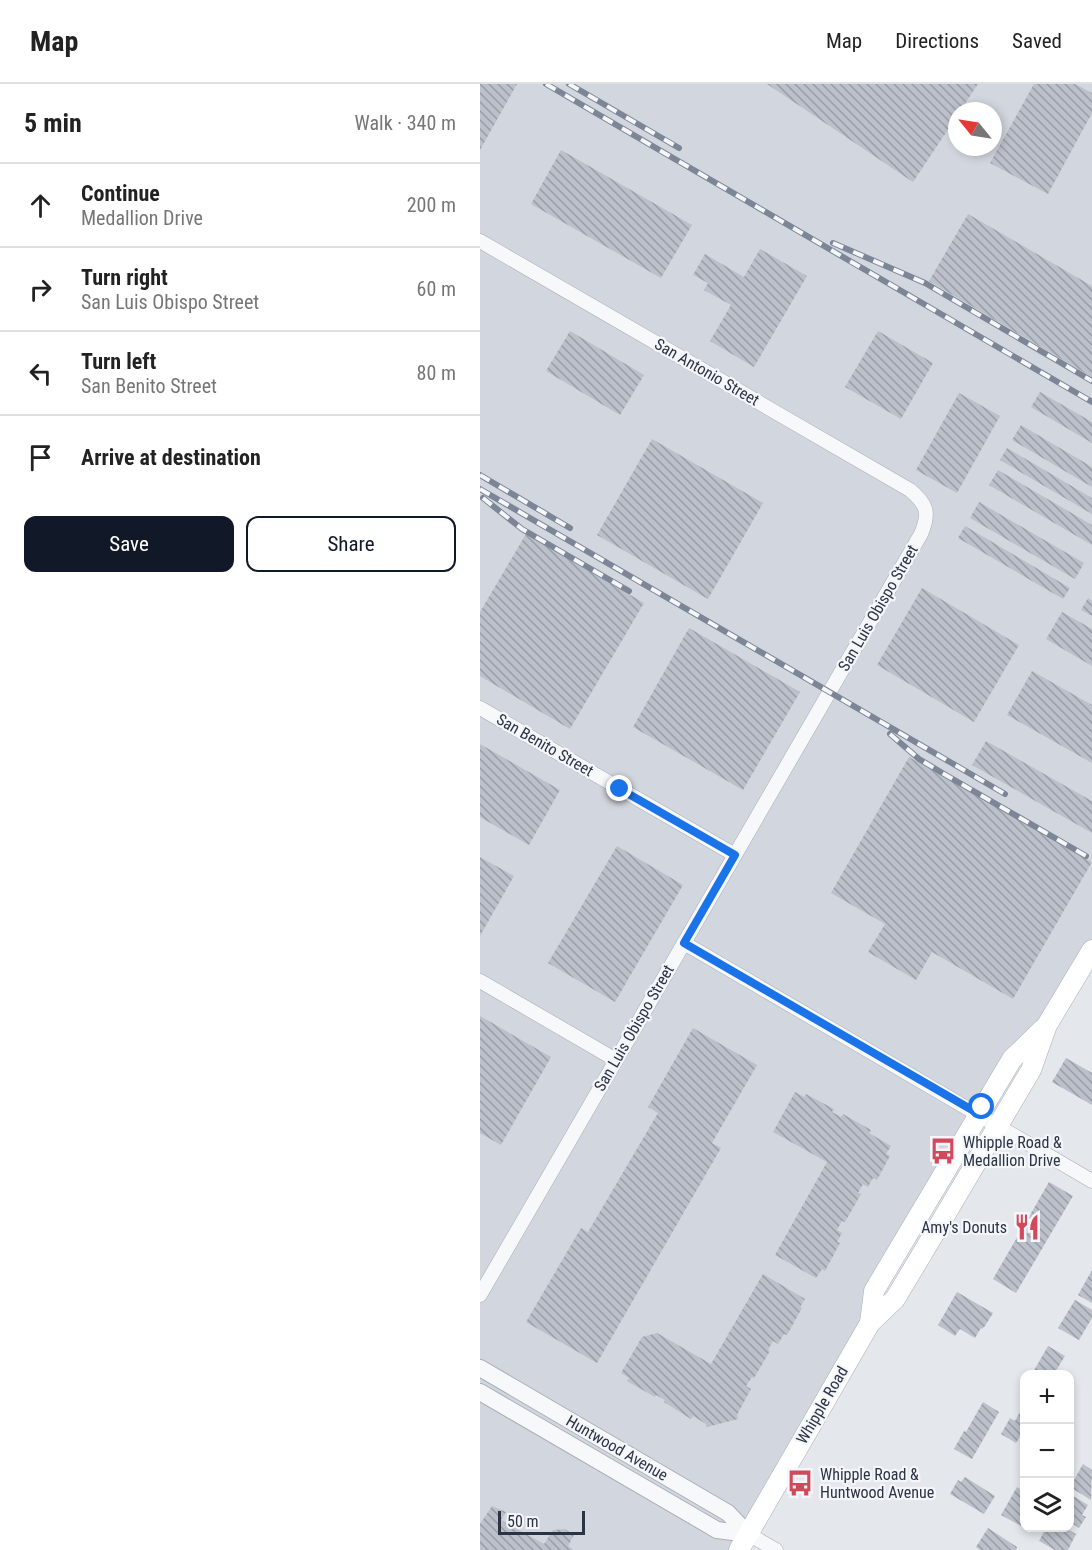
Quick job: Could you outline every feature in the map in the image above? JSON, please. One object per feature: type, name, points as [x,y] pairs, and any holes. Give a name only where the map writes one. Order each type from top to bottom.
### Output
[{"type":"main road","name":"Whipple Road","points":[[744,1542],[870,1323],[896,1299],[1031,1070],[1047,1025],[1092,950]]},
{"type":"main road","name":"Whipple Road","points":[[870,1323],[874,1291],[979,1114],[1012,1059],[1047,1025]]},
{"type":"street","name":"San Antonio Street","points":[[480,241],[910,490],[921,498],[926,510]]},
{"type":"street","name":"San Luis Obispo Street","points":[[480,1295],[921,534],[926,522],[926,510]]},
{"type":"street","name":"San Benito Street","points":[[480,708],[735,855]]},
{"type":"street","points":[[684,943],[1092,1181]]},
{"type":"street","points":[[480,981],[616,1060]]},
{"type":"street","name":"Huntwood Avenue","points":[[480,1368],[728,1513],[744,1542]]},
{"type":"street","name":"Huntwood Avenue","points":[[480,1392],[717,1530],[744,1542],[776,1550]]},
{"type":"shaded area","points":[[480,84],[1092,84],[1092,950],[1012,1059],[906,1238],[870,1323],[739,1550],[480,1550]]},
{"type":"building","points":[[480,84],[517,84],[480,150]]},
{"type":"building","points":[[767,84],[978,84],[966,102],[948,102],[948,130],[913,182]]},
{"type":"building","points":[[1034,84],[1075,84],[1092,93],[1092,113],[1048,194],[990,163],[994,156],[1002,156],[1002,141]]},
{"type":"building","points":[[561,150],[692,225],[661,278],[531,204]]},
{"type":"building","points":[[968,214],[1092,286],[1092,377],[929,281]]},
{"type":"building","points":[[760,249],[807,276],[754,367],[710,341],[731,305],[704,290],[708,283],[693,275],[705,254],[744,277]]},
{"type":"building","points":[[570,331],[644,375],[620,415],[546,371]]},
{"type":"building","points":[[878,331],[933,363],[901,419],[845,387]]},
{"type":"building","points":[[1040,392],[1092,422],[1092,443],[1031,407]]},
{"type":"building","points":[[959,393],[1000,416],[957,493],[916,470]]},
{"type":"building","points":[[1021,425],[1092,467],[1092,487],[1012,440]]},
{"type":"building","points":[[652,439],[763,503],[708,599],[597,535]]},
{"type":"building","points":[[1007,448],[1092,498],[1092,514],[1000,460]]},
{"type":"building","points":[[998,470],[1092,525],[1092,545],[989,485]]},
{"type":"building","points":[[979,502],[1084,563],[1075,579],[970,518]]},
{"type":"building","points":[[965,526],[1070,588],[1063,599],[958,538]]},
{"type":"building","points":[[526,534],[644,603],[570,729],[480,676],[480,612]]},
{"type":"building","points":[[922,588],[1019,645],[974,722],[877,665]]},
{"type":"building","points":[[1088,598],[1092,601],[1092,616],[1081,610]]},
{"type":"building","points":[[1062,612],[1092,629],[1092,666],[1046,639]]},
{"type":"building","points":[[689,628],[800,692],[743,790],[633,727]]},
{"type":"building","points":[[1032,671],[1092,705],[1092,763],[1007,715]]},
{"type":"building","points":[[986,741],[1092,801],[1092,833],[972,765]]},
{"type":"building","points":[[480,744],[560,790],[529,845],[480,817]]},
{"type":"building","points":[[909,757],[1092,862],[1013,999],[932,952],[916,980],[868,952],[885,924],[831,893]]},
{"type":"building","points":[[617,846],[683,885],[615,1002],[548,963]]},
{"type":"building","points":[[480,857],[514,876],[480,936]]},
{"type":"building","points":[[480,1016],[551,1057],[501,1145],[480,1133]]},
{"type":"building","points":[[693,1028],[757,1065],[712,1143],[721,1148],[597,1363],[526,1322],[581,1228],[588,1232],[658,1113],[648,1107]]},
{"type":"building","points":[[1066,1058],[1092,1073],[1092,1105],[1052,1082]]},
{"type":"building","points":[[795,1092],[804,1097],[806,1094],[834,1109],[832,1112],[841,1117],[843,1114],[871,1130],[869,1133],[891,1146],[886,1154],[890,1156],[877,1180],[873,1178],[868,1187],[863,1184],[858,1193],[861,1194],[845,1222],[842,1221],[837,1230],[842,1233],[837,1242],[840,1243],[825,1271],[822,1269],[816,1278],[775,1255],[827,1162],[773,1132]]},
{"type":"building","points":[[1049,1182],[1073,1196],[1016,1293],[993,1279]]},
{"type":"building","points":[[1092,1270],[1092,1303],[1078,1295]]},
{"type":"building","points":[[763,1274],[805,1299],[787,1335],[784,1334],[778,1344],[773,1341],[768,1350],[770,1351],[754,1378],[752,1377],[746,1386],[751,1389],[737,1415],[738,1419],[707,1427],[693,1416],[691,1419],[664,1402],[665,1400],[627,1381],[629,1378],[621,1373],[642,1337],[657,1333],[711,1364]]},
{"type":"building","points":[[957,1292],[993,1313],[975,1338],[960,1329],[955,1336],[938,1325]]},
{"type":"building","points":[[1075,1300],[1092,1310],[1092,1318],[1079,1340],[1058,1328]]},
{"type":"building","points":[[1048,1346],[1065,1356],[1056,1370],[1034,1370]]},
{"type":"building","points":[[983,1402],[999,1412],[972,1459],[954,1449]]},
{"type":"building","points":[[1020,1412],[1020,1437],[1016,1443],[1001,1434],[1010,1418],[1015,1421]]},
{"type":"building","points":[[1083,1464],[1092,1470],[1091,1500],[1074,1489],[1074,1480]]},
{"type":"building","points":[[965,1477],[995,1496],[984,1514],[950,1494],[958,1480],[961,1482]]},
{"type":"building","points":[[1017,1487],[1020,1489],[1020,1525],[1001,1515]]},
{"type":"building","points":[[1074,1496],[1088,1505],[1082,1515],[1086,1517],[1079,1528],[1074,1525]]},
{"type":"building","points":[[492,1506],[506,1512],[501,1520],[544,1544],[553,1530],[565,1529],[574,1535],[568,1546],[574,1550],[480,1550],[480,1524]]},
{"type":"building","points":[[988,1528],[1017,1547],[1016,1550],[980,1550],[976,1547]]},
{"type":"building","points":[[1044,1532],[1076,1534],[1068,1550],[1055,1550],[1039,1541]]},
{"type":"railway","points":[[546,84],[1092,402]]},
{"type":"railway","points":[[569,84],[679,148]]},
{"type":"railway","points":[[833,243],[925,283],[1092,381]]},
{"type":"railway","points":[[480,475],[570,528]]},
{"type":"railway","points":[[480,489],[1005,794]]},
{"type":"railway","points":[[483,498],[522,529],[629,591]]},
{"type":"railway","points":[[890,734],[919,759],[1086,856]]},
{"type":"place","name":"Whipple Road & Medallion Drive","points":[[943,1151]]},
{"type":"place","name":"Amy's Donuts","points":[[1027,1227]]},
{"type":"place","name":"Whipple Road & Huntwood Avenue","points":[[800,1483]]},
{"type":"route","points":[[620,789],[735,855],[684,943],[979,1114],[982,1107]]}]
